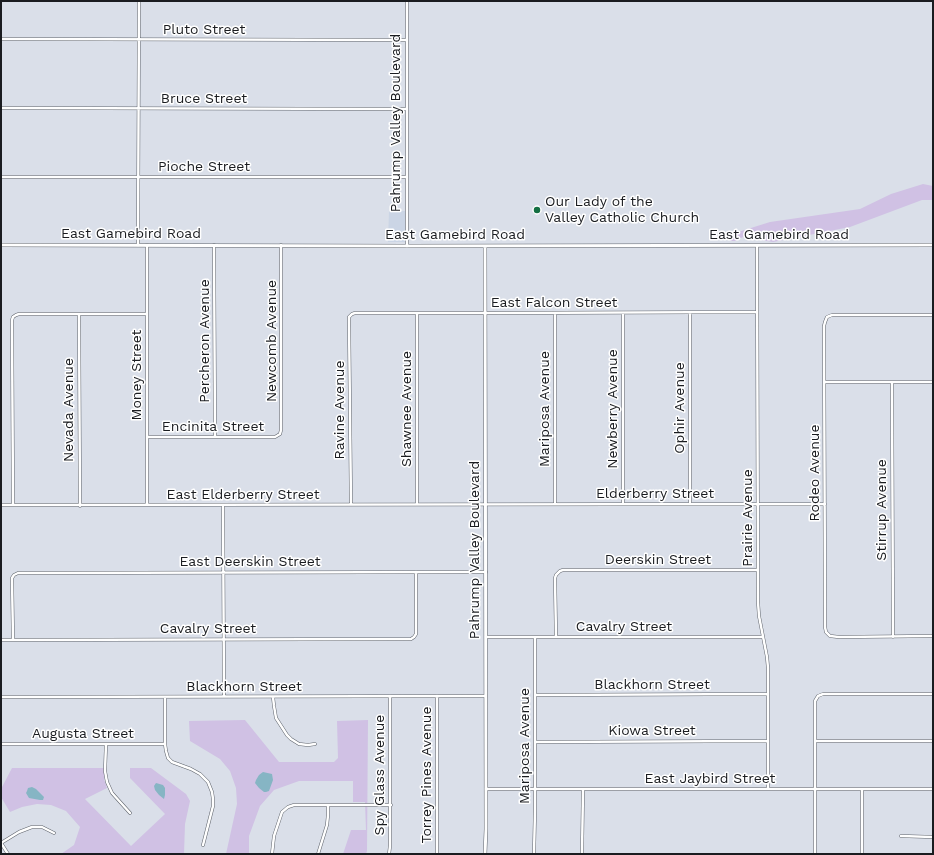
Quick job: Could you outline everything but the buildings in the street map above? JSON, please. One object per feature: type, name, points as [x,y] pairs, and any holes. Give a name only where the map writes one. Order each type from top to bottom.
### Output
[{"type":"main road","name":"East Gamebird Road","points":[[1,245],[933,245]]},
{"type":"main road","name":"Pahrump Valley Boulevard","points":[[485,246],[485,854]]},
{"type":"street","points":[[138,245],[139,1]]},
{"type":"street","name":"Pahrump Valley Boulevard","points":[[407,1],[408,246]]},
{"type":"street","name":"Pluto Street","points":[[1,39],[407,40]]},
{"type":"street","name":"Bruce Street","points":[[1,108],[407,109]]},
{"type":"street","name":"Pioche Street","points":[[1,177],[407,177]]},
{"type":"street","name":"Money Street","points":[[147,245],[147,505]]},
{"type":"street","name":"Percheron Avenue","points":[[214,245],[215,437]]},
{"type":"street","name":"Newcomb Avenue","points":[[279,435],[282,430],[282,245]]},
{"type":"street","name":"Prairie Avenue","points":[[757,246],[758,616],[768,668],[768,789]]},
{"type":"street","name":"East Falcon Street","points":[[351,315],[355,313],[757,312]]},
{"type":"street","name":"Shawnee Avenue","points":[[417,313],[417,504]]},
{"type":"street","name":"Mariposa Avenue","points":[[555,313],[555,504]]},
{"type":"street","name":"Newberry Avenue","points":[[623,313],[623,504]]},
{"type":"street","name":"Ophir Avenue","points":[[690,313],[690,504]]},
{"type":"street","points":[[14,506],[13,317],[19,314],[147,314]]},
{"type":"street","name":"Nevada Avenue","points":[[79,314],[80,506]]},
{"type":"street","name":"Ravine Avenue","points":[[350,505],[349,317],[351,315]]},
{"type":"street","name":"Rodeo Avenue","points":[[893,637],[833,637],[828,634],[825,629],[824,326],[827,317],[832,315],[933,315]]},
{"type":"street","points":[[825,382],[933,382]]},
{"type":"street","name":"Stirrup Avenue","points":[[892,382],[893,637]]},
{"type":"street","name":"Encinita Street","points":[[147,437],[275,437],[279,435]]},
{"type":"street","name":"Elderberry Street","points":[[486,504],[825,504]]},
{"type":"street","name":"East Elderberry Street","points":[[1,505],[486,504]]},
{"type":"street","points":[[223,505],[224,697]]},
{"type":"street","name":"Deerskin Street","points":[[556,637],[555,582],[558,572],[563,570],[758,570]]},
{"type":"street","name":"Cavalry Street","points":[[1,640],[411,639],[416,634],[417,626],[416,572]]},
{"type":"street","name":"East Deerskin Street","points":[[13,640],[12,578],[18,573],[486,572]]},
{"type":"street","points":[[893,637],[933,636]]},
{"type":"street","name":"Cavalry Street","points":[[486,637],[762,637]]},
{"type":"street","name":"Mariposa Avenue","points":[[534,854],[535,637]]},
{"type":"street","name":"Blackhorn Street","points":[[535,694],[768,694]]},
{"type":"street","points":[[816,854],[815,701],[818,696],[823,694],[933,694]]},
{"type":"street","name":"Spy Glass Avenue","points":[[389,854],[390,696]]},
{"type":"street","name":"Torrey Pines Avenue","points":[[437,696],[437,854]]},
{"type":"street","name":"Blackhorn Street","points":[[1,697],[486,696]]},
{"type":"street","points":[[165,697],[166,754],[170,761],[200,774],[208,782],[211,788],[213,806],[203,845]]},
{"type":"street","points":[[273,697],[278,722],[291,739],[299,744],[315,744]]},
{"type":"street","points":[[815,741],[933,740]]},
{"type":"street","name":"Kiowa Street","points":[[535,742],[768,741]]},
{"type":"street","name":"Augusta Street","points":[[1,744],[165,744]]},
{"type":"street","points":[[106,744],[105,771],[107,782],[112,793],[130,813]]},
{"type":"street","name":"East Jaybird Street","points":[[486,789],[933,789]]},
{"type":"street","points":[[582,854],[583,789]]},
{"type":"street","points":[[862,789],[862,854]]},
{"type":"street","points":[[272,854],[274,836],[280,817],[288,807],[294,805],[390,805]]},
{"type":"street","points":[[318,854],[327,825],[328,805]]},
{"type":"street","points":[[8,854],[1,843],[19,832],[32,827],[42,827],[54,833]]},
{"type":"street","points":[[901,836],[933,836]]},
{"type":"shaded area","points":[[923,184],[933,186],[933,200],[922,200],[850,227],[773,242],[761,240],[768,231],[753,232],[735,241],[730,241],[735,233],[770,222],[860,209],[891,194]]},
{"type":"shaded area","points":[[389,211],[405,211],[405,242],[388,242]]},
{"type":"shaded area","points":[[245,720],[279,762],[334,762],[338,758],[337,721],[368,720],[366,854],[343,854],[351,830],[366,830],[365,802],[353,802],[353,781],[299,781],[274,790],[260,806],[249,836],[249,854],[226,854],[237,804],[236,788],[230,771],[220,759],[190,741],[189,721]]},
{"type":"shaded area","points":[[12,768],[104,768],[104,779],[107,788],[85,799],[131,846],[165,814],[130,778],[130,768],[151,768],[186,794],[190,801],[185,824],[184,854],[61,854],[74,845],[80,827],[66,811],[51,805],[37,804],[22,807],[10,812],[1,797],[1,789]]},
{"type":"water","points":[[263,772],[272,774],[273,780],[269,791],[266,792],[259,788],[255,783],[259,775]]},
{"type":"water","points":[[156,783],[163,785],[165,788],[164,799],[155,790],[154,786]]},
{"type":"water","points":[[32,787],[44,797],[43,800],[29,798],[26,793],[28,788]]},
{"type":"place","name":"Our Lady of the Valley Catholic Church","points":[[537,210]]}]
